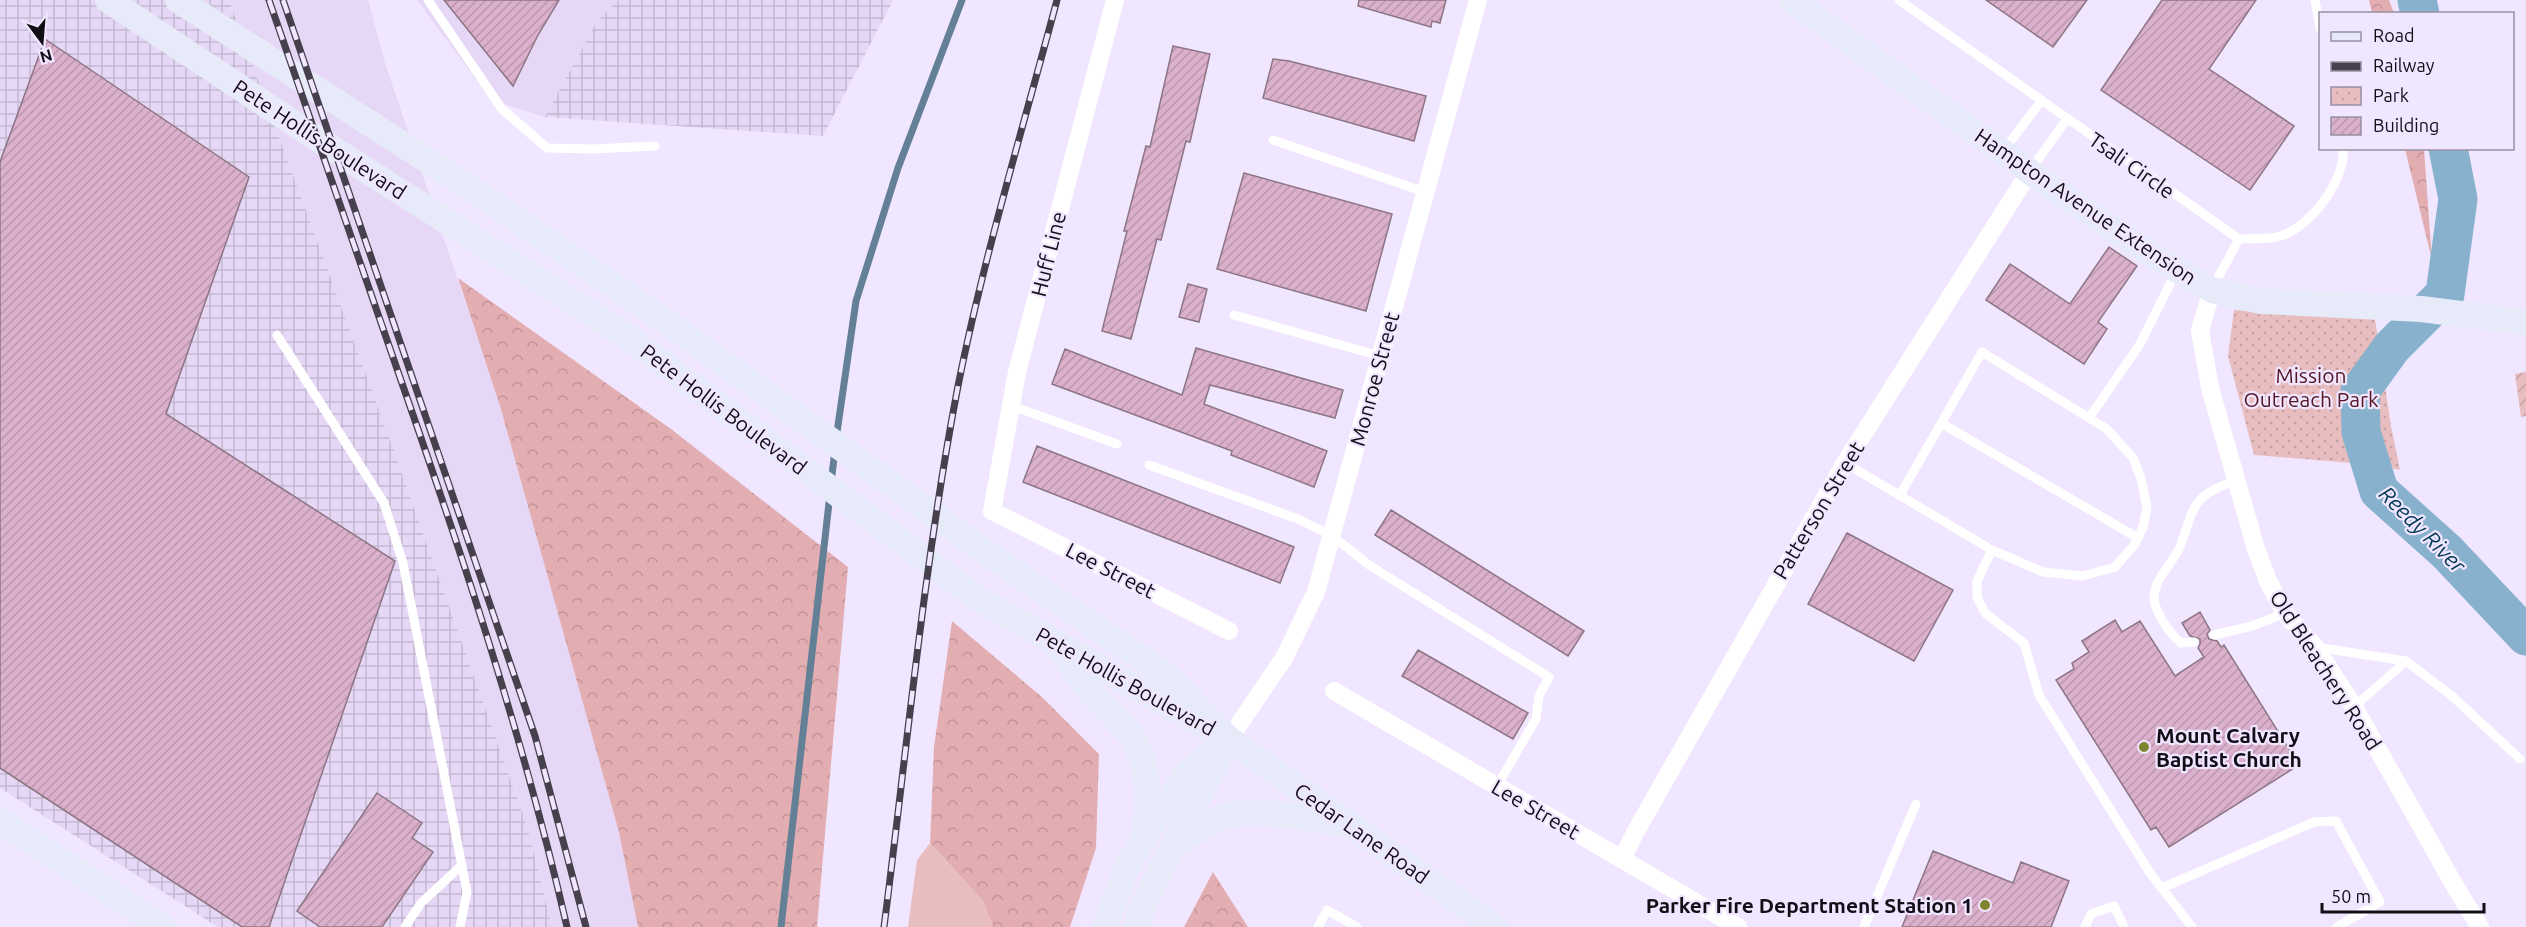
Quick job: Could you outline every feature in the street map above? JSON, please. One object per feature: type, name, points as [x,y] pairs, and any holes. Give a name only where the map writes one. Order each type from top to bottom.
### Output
[{"type":"main road","name":"Pete Hollis Boulevard","points":[[178,0],[478,192],[661,318],[984,551],[1165,674],[1229,739]]},
{"type":"main road","name":"Hampton Avenue Extension","points":[[1791,0],[2030,171],[2178,270],[2212,290],[2261,301],[2421,309],[2526,322]]},
{"type":"main road","name":"Pete Hollis Boulevard","points":[[117,6],[326,144],[625,335],[977,598],[1229,739]]},
{"type":"main road","points":[[1055,642],[1087,688],[1131,734],[1144,763],[1148,795],[1144,838]]},
{"type":"main road","name":"Cedar Lane Road","points":[[1229,739],[1495,927]]},
{"type":"main road","points":[[1105,927],[1127,867],[1144,838],[1187,773],[1229,739]]},
{"type":"main road","points":[[1136,927],[1145,901],[1229,739]]},
{"type":"main road","points":[[1174,846],[1207,825],[1236,814],[1262,814],[1349,824]]},
{"type":"main road","points":[[0,821],[163,927]]},
{"type":"street","name":"Huff Line","points":[[992,511],[1010,405],[1115,0]]},
{"type":"street","name":"Monroe Street","points":[[1229,739],[1284,658],[1316,592],[1478,0]]},
{"type":"street","name":"Patterson Street","points":[[1622,859],[1635,831],[1845,463],[2030,171]]},
{"type":"street","name":"Old Bleachery Road","points":[[2212,290],[2200,330],[2210,388],[2256,549],[2268,581],[2286,613],[2316,647],[2354,707],[2480,927]]},
{"type":"street","name":"Lee Street","points":[[992,511],[1229,631]]},
{"type":"street","name":"Lee Street","points":[[1334,691],[1738,927]]},
{"type":"lane","points":[[428,0],[502,109],[547,147],[592,150],[655,146]]},
{"type":"lane","name":"Tsali Circle","points":[[1899,0],[2239,238]]},
{"type":"lane","points":[[2315,0],[2319,22]]},
{"type":"lane","points":[[2003,152],[2041,101]]},
{"type":"lane","points":[[2030,171],[2067,119]]},
{"type":"lane","points":[[1273,140],[1425,192]]},
{"type":"lane","points":[[2212,290],[2239,238],[2280,237],[2298,227],[2314,214],[2339,177],[2343,150]]},
{"type":"lane","points":[[2089,418],[2140,344],[2178,270]]},
{"type":"lane","points":[[1234,315],[1380,356]]},
{"type":"lane","points":[[278,335],[384,503],[403,563],[467,892],[460,927]]},
{"type":"lane","points":[[1845,463],[1992,550],[2043,572],[2084,576],[2115,567],[2138,538],[2147,507],[2141,478],[2133,458],[2108,429],[1982,352],[1900,495]]},
{"type":"lane","points":[[1010,405],[1117,444]]},
{"type":"lane","points":[[1941,423],[2138,538]]},
{"type":"lane","points":[[1149,465],[1298,519],[1331,535],[1370,565],[1549,677],[1539,696],[1536,719],[1497,786]]},
{"type":"lane","points":[[2194,642],[2181,643],[2176,639],[2155,606],[2154,595],[2159,580],[2178,550],[2200,500],[2216,488],[2236,480]]},
{"type":"lane","points":[[1992,550],[1977,581],[1977,597],[1985,613],[2024,643],[2039,695],[2150,873],[2192,927]]},
{"type":"lane","points":[[2214,635],[2252,626],[2286,613]]},
{"type":"lane","points":[[2316,647],[2406,661],[2452,696],[2520,759]]},
{"type":"lane","points":[[2354,707],[2406,661]]},
{"type":"lane","points":[[1864,927],[1916,804]]},
{"type":"lane","points":[[2162,888],[2314,822],[2336,821],[2380,902],[2337,927]]},
{"type":"lane","points":[[405,927],[421,903],[462,865]]},
{"type":"lane","points":[[2085,927],[2091,914],[2114,906],[2124,927]]},
{"type":"lane","points":[[1318,927],[1327,910],[1357,927]]},
{"type":"shaded area","points":[[0,0],[229,0],[392,446],[527,826],[552,927],[218,927],[0,788]]},
{"type":"shaded area","points":[[229,0],[368,0],[385,63],[500,406],[619,832],[638,927],[552,927],[527,826],[392,446]]},
{"type":"shaded area","points":[[417,0],[618,0],[597,21],[545,117],[491,100]]},
{"type":"shaded area","points":[[618,0],[893,0],[823,136],[545,117],[597,21]]},
{"type":"green space","points":[[2369,0],[2389,0],[2394,12],[2372,12]]},
{"type":"green space","points":[[2405,150],[2424,150],[2432,260]]},
{"type":"green space","points":[[458,278],[671,429],[848,567],[817,927],[638,927],[619,832],[500,406]]},
{"type":"green space","name":"Mission Outreach Park","points":[[2234,310],[2375,319],[2400,470],[2376,465],[2254,455],[2228,356]]},
{"type":"green space","points":[[2526,372],[2526,416],[2521,417],[2515,374]]},
{"type":"green space","points":[[952,621],[1043,698],[1099,754],[1096,848],[1070,927],[993,927],[983,901],[930,843],[934,747]]},
{"type":"green space","points":[[930,843],[983,901],[993,927],[908,927],[917,860]]},
{"type":"green space","points":[[1213,872],[1248,927],[1184,927]]},
{"type":"building","points":[[444,0],[559,0],[538,35],[513,86]]},
{"type":"building","points":[[1359,0],[1446,0],[1440,23],[1432,21],[1431,27],[1358,6]]},
{"type":"building","points":[[1986,0],[2087,0],[2053,47]]},
{"type":"building","points":[[2162,0],[2256,0],[2209,69],[2294,126],[2250,190],[2101,90]]},
{"type":"building","points":[[45,39],[249,177],[166,414],[395,561],[269,927],[242,927],[0,768],[0,162]]},
{"type":"building","points":[[1173,46],[1210,54],[1190,142],[1186,141],[1161,240],[1157,239],[1131,339],[1102,331],[1127,231],[1124,231],[1146,146],[1150,147]]},
{"type":"building","points":[[1273,59],[1289,61],[1426,96],[1414,141],[1263,98]]},
{"type":"building","points":[[1244,173],[1392,214],[1366,311],[1217,269]]},
{"type":"building","points":[[2109,247],[2137,266],[2098,322],[2107,329],[2084,364],[1986,300],[2010,264],[2070,304]]},
{"type":"building","points":[[1188,284],[1207,289],[1199,322],[1179,317]]},
{"type":"building","points":[[1196,348],[1343,390],[1335,418],[1210,385],[1204,404],[1327,451],[1314,487],[1231,455],[1232,451],[1052,384],[1065,349],[1182,395]]},
{"type":"building","points":[[1037,446],[1294,547],[1280,583],[1023,482]]},
{"type":"building","points":[[1391,510],[1584,631],[1568,656],[1375,535]]},
{"type":"building","points":[[1847,533],[1953,590],[1914,661],[1808,604]]},
{"type":"building","name":"Mount Calvary Baptist Church","points":[[2200,612],[2210,630],[2207,634],[2209,639],[2217,641],[2221,647],[2224,645],[2299,765],[2169,847],[2156,827],[2151,830],[2056,680],[2074,669],[2072,663],[2089,652],[2082,641],[2115,620],[2122,632],[2140,621],[2175,676],[2204,657],[2198,648],[2200,639],[2190,636],[2182,623]]},
{"type":"building","points":[[1418,650],[1528,713],[1513,739],[1402,676]]},
{"type":"building","points":[[377,793],[422,823],[412,838],[433,852],[382,927],[320,927],[297,911]]},
{"type":"building","name":"Parker Fire Department Station 1","points":[[1933,851],[2013,883],[2021,862],[2069,881],[2051,927],[1902,927]]},
{"type":"waterway","points":[[836,439],[856,301],[898,168],[962,0]]},
{"type":"waterway","name":"Reedy River","points":[[2417,0],[2420,12]]},
{"type":"waterway","name":"Reedy River","points":[[2448,150],[2458,199],[2445,294],[2392,347],[2360,391],[2361,432],[2379,491],[2447,552],[2526,636]]},
{"type":"waterway","points":[[831,483],[835,450]]},
{"type":"waterway","points":[[781,927],[830,494]]},
{"type":"railway","points":[[269,0],[472,589],[533,791],[567,927]]},
{"type":"railway","points":[[283,0],[535,736],[586,927]]},
{"type":"railway","points":[[884,927],[935,520],[958,386],[992,240],[1057,0]]},
{"type":"place","name":"Mount Calvary Baptist Church","points":[[2144,747]]},
{"type":"place","name":"Parker Fire Department Station 1","points":[[1985,905]]}]
